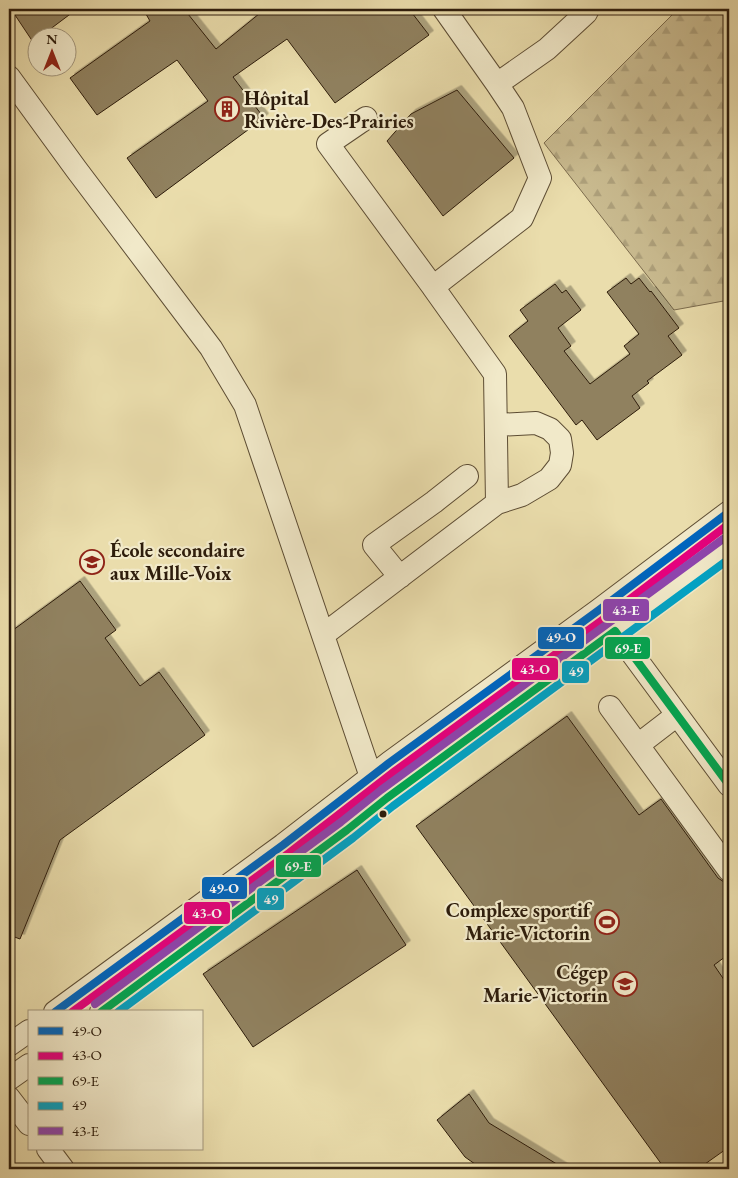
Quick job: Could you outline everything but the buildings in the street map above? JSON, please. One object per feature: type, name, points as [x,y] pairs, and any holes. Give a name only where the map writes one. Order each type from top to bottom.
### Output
[{"type":"street","points":[[433,287],[522,218],[540,178],[513,108],[444,9]]},
{"type":"street","points":[[497,84],[547,49],[588,9]]},
{"type":"street","points":[[9,77],[211,348],[245,405],[371,777]]},
{"type":"street","points":[[366,118],[328,144],[495,374],[497,503]]},
{"type":"street","points":[[323,635],[497,503],[522,495],[548,479],[560,465],[562,453],[560,439],[550,429],[536,423],[496,425]]},
{"type":"street","points":[[400,577],[374,545],[467,476]]},
{"type":"street","points":[[58,1010],[283,845],[389,763],[599,610],[729,512]]},
{"type":"street","points":[[104,1010],[347,830],[387,798],[729,547]]},
{"type":"street","points":[[599,610],[729,785]]},
{"type":"street","points":[[610,707],[729,870]]},
{"type":"street","points":[[638,745],[677,715]]},
{"type":"street","points":[[389,763],[405,786]]},
{"type":"street","points":[[332,808],[347,830]]},
{"type":"street","points":[[283,845],[298,865]]},
{"type":"street","points":[[9,1045],[28,1032]]},
{"type":"street","points":[[9,1079],[28,1065]]},
{"type":"street","points":[[9,1098],[28,1123]]},
{"type":"street","points":[[49,1150],[63,1169]]},
{"type":"green space","points":[[678,9],[729,9],[729,300],[674,310],[544,143]]},
{"type":"transit line","name":"49-O","points":[[58,1010],[283,845],[389,763],[599,610],[729,512]]},
{"type":"transit line","name":"43-O","points":[[75,1010],[289,853],[395,771],[605,618],[729,524]]},
{"type":"transit line","name":"43-E","points":[[95,1004],[341,822],[381,790],[723,539]]},
{"type":"transit line","name":"49","points":[[121,1010],[353,838],[393,806],[729,559]]},
{"type":"transit line","name":"69-E","points":[[104,1010],[347,830],[387,798],[615,631],[729,785]]},
{"type":"place","name":"Hôpital Rivière-Des-Prairies","points":[[227,109]]},
{"type":"place","name":"École secondaire aux Mille-Voix","points":[[92,562]]},
{"type":"place","name":"Complexe sportif Marie-Victorin","points":[[607,922]]},
{"type":"place","name":"Cégep Marie-Victorin","points":[[625,984]]}]
